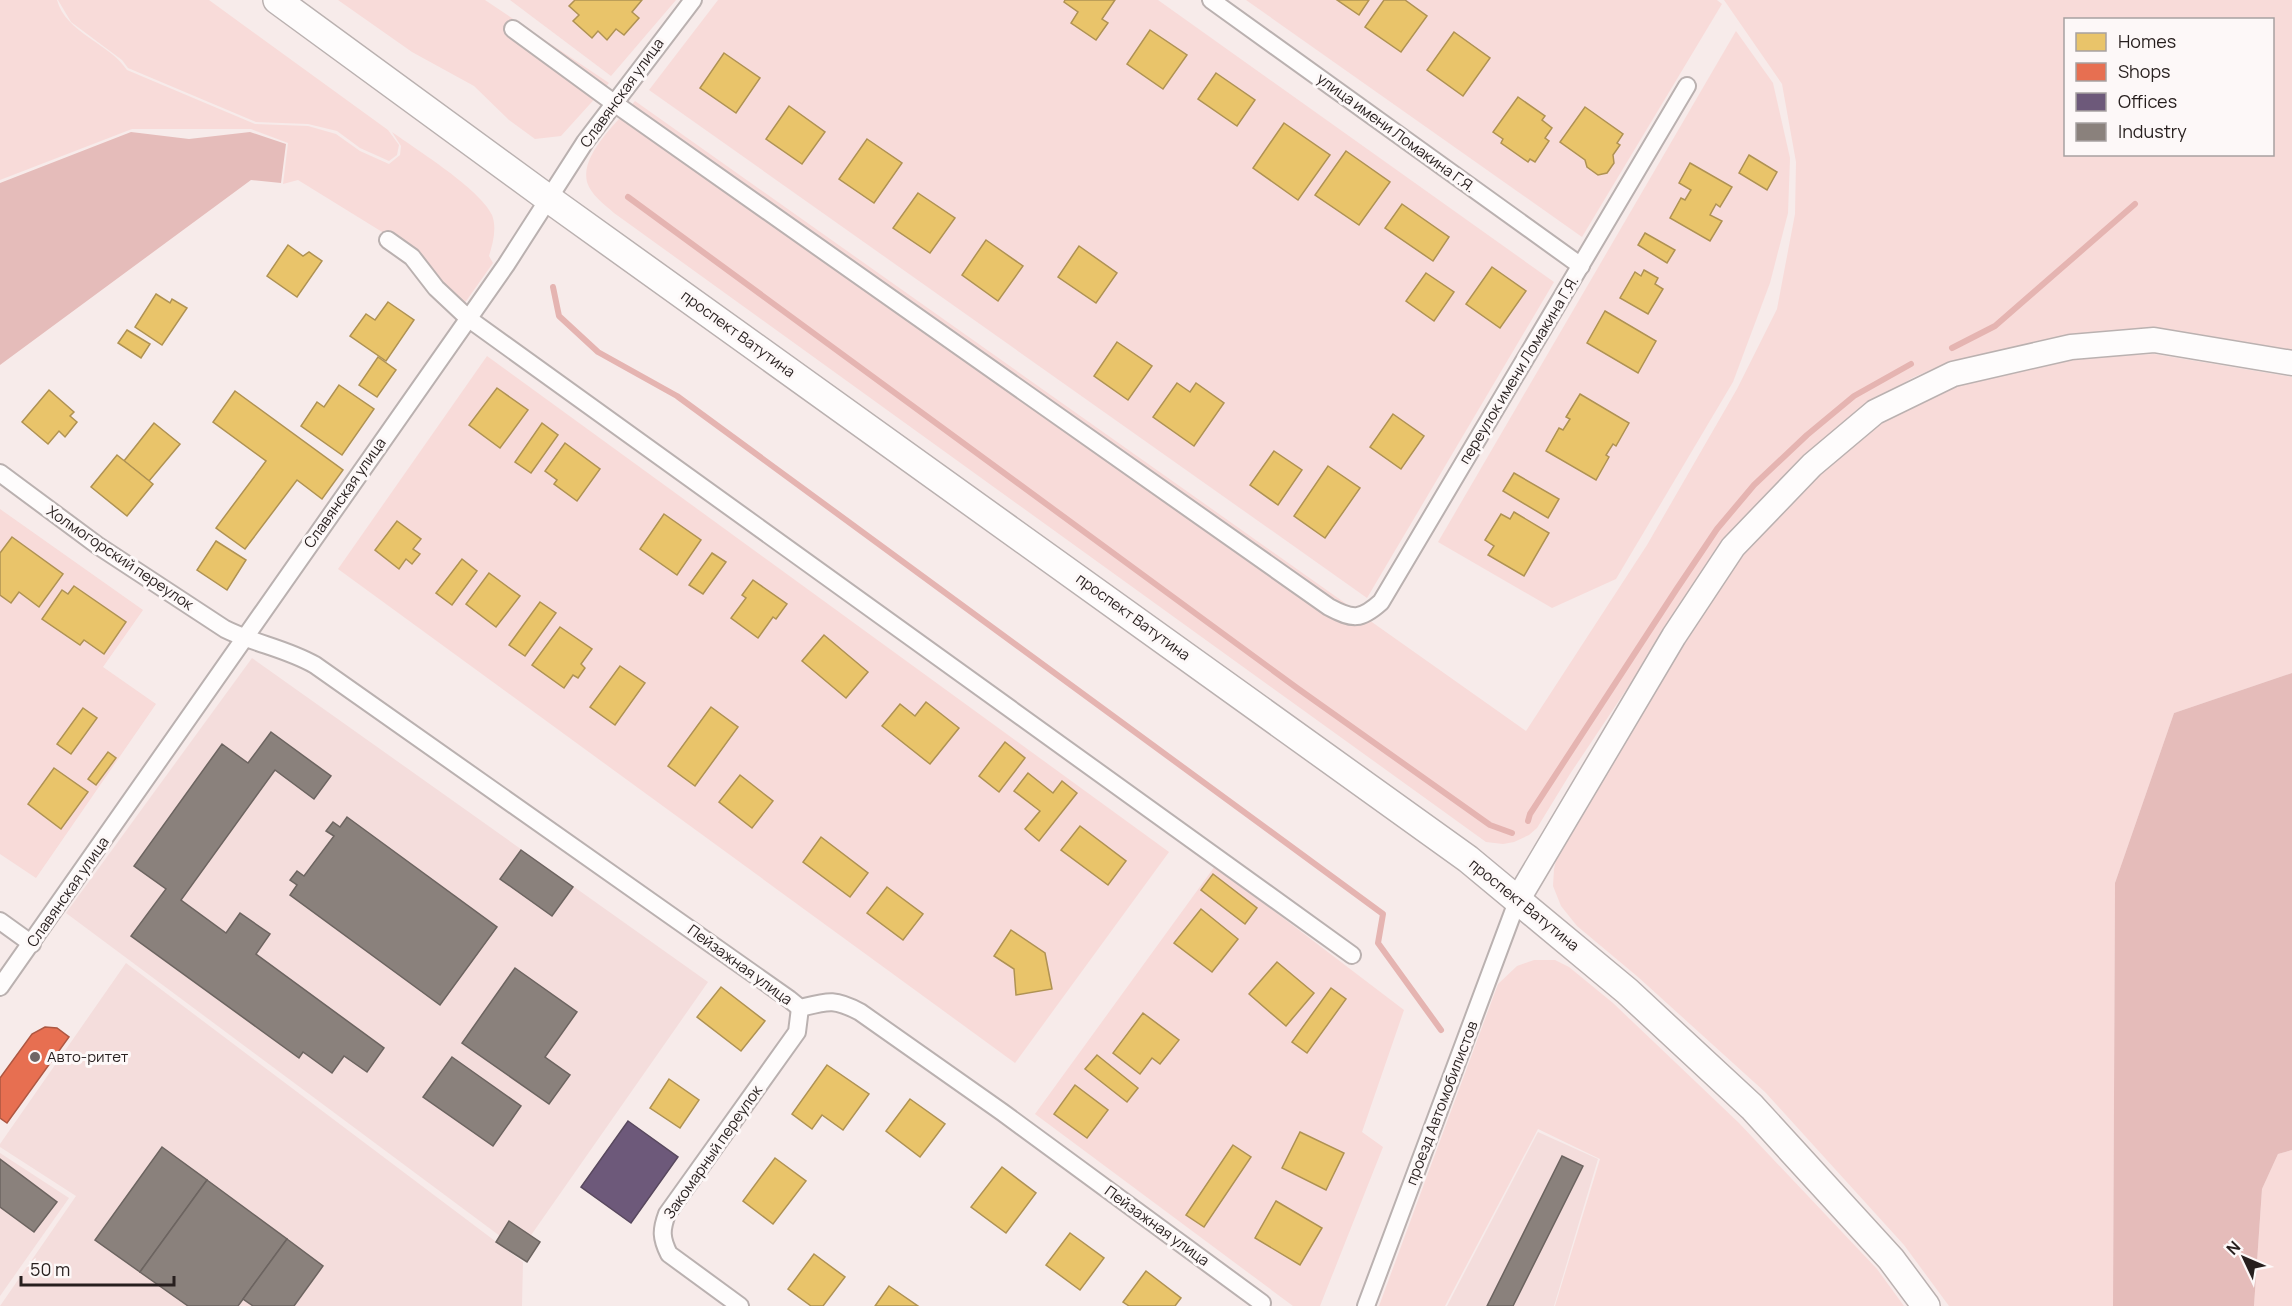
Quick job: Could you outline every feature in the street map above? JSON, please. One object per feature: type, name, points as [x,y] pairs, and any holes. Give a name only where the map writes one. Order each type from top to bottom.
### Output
[{"type":"main road","name":"проспект Ватутина","points":[[281,3],[549,199],[1468,859],[1627,991],[1752,1107],[1891,1258],[1926,1306]]},
{"type":"street","name":"Славянская улица","points":[[0,987],[469,319],[585,142],[693,0]]},
{"type":"street","name":"улица имени Ломакина Г.Я.","points":[[1211,0],[1581,266]]},
{"type":"street","name":"переулок имени Ломакина Г.Я.","points":[[513,29],[614,103],[1329,607],[1347,617],[1367,614],[1381,602],[1688,86]]},
{"type":"street","points":[[388,240],[412,257],[436,288],[469,319],[1352,955]]},
{"type":"street","points":[[1518,899],[1674,636],[1733,547],[1812,465],[1875,412],[1953,374],[2070,348],[2154,340],[2292,363]]},
{"type":"street","name":"Холмогорский переулок","points":[[0,473],[97,545],[225,629],[243,638]]},
{"type":"street","name":"Пейзажная улица","points":[[243,638],[293,653],[315,665],[800,1008],[840,1001],[860,1012],[1002,1112],[1262,1303]]},
{"type":"street","name":"проезд Автомобилистов","points":[[1366,1306],[1518,899]]},
{"type":"street","points":[[0,921],[32,944]]},
{"type":"street","name":"Закомарный переулок","points":[[740,1306],[669,1254],[662,1241],[661,1229],[667,1214],[797,1032],[800,1008]]},
{"type":"shaded area","points":[[0,0],[57,0],[69,21],[78,30],[110,52],[127,70],[255,124],[308,126],[336,134],[360,151],[389,164],[400,155],[401,146],[392,132],[447,170],[485,205],[492,215],[494,225],[489,256],[493,263],[464,304],[440,283],[413,251],[298,180],[283,184],[288,143],[251,129],[132,129],[0,180]]},
{"type":"shaded area","points":[[58,0],[209,0],[388,130],[399,145],[397,155],[389,161],[360,148],[337,131],[308,124],[256,122],[128,68],[122,60],[71,22]]},
{"type":"shaded area","points":[[338,0],[485,0],[609,83],[561,136],[535,139],[509,120],[474,86],[412,52]]},
{"type":"shaded area","points":[[510,0],[676,0],[611,76]]},
{"type":"shaded area","points":[[718,0],[1158,0],[1554,282],[1367,598],[649,90]]},
{"type":"shaded area","points":[[1246,0],[1717,0],[1722,4],[1582,237]]},
{"type":"shaded area","points":[[1724,0],[2292,0],[2292,356],[2078,338],[1991,352],[1950,362],[1914,377],[1869,404],[1806,454],[1766,494],[1727,539],[1570,774],[1537,828],[1529,835],[1503,844],[1486,842],[614,213],[589,187],[586,171],[589,160],[602,138],[635,101],[1526,731],[1647,545],[1737,389],[1777,309],[1795,214],[1796,162],[1782,84]]},
{"type":"shaded area","points":[[1736,31],[1773,83],[1790,158],[1788,213],[1770,283],[1733,382],[1616,579],[1552,608],[1438,542]]},
{"type":"shaded area","points":[[131,132],[189,139],[250,132],[286,144],[281,183],[251,180],[0,365],[0,183]]},
{"type":"shaded area","points":[[2154,354],[2292,377],[2292,673],[2174,713],[2115,883],[2113,1306],[1949,1306],[1904,1245],[1765,1092],[1638,977],[1577,926],[1561,906],[1553,886],[1554,869],[1558,852],[1685,643],[1743,553],[1822,473],[1881,424],[1954,386],[2074,358]]},
{"type":"shaded area","points":[[487,356],[1169,852],[1015,1063],[338,569]]},
{"type":"shaded area","points":[[0,509],[143,610],[103,667],[156,704],[36,878],[0,854]]},
{"type":"shaded area","points":[[252,658],[708,982],[520,1251],[66,913]]},
{"type":"shaded area","points":[[2292,673],[2292,1150],[2278,1154],[2262,1189],[2254,1306],[2113,1306],[2115,883],[2174,713]]},
{"type":"shaded area","points":[[1215,866],[1404,1010],[1362,1132],[1383,1147],[1320,1306],[1293,1306],[1035,1114]]},
{"type":"shaded area","points":[[1534,960],[1555,960],[1569,967],[1613,1003],[1739,1123],[1877,1269],[1904,1306],[1555,1306],[1600,1159],[1538,1129],[1445,1306],[1379,1306],[1498,984],[1517,966]]},
{"type":"shaded area","points":[[126,963],[523,1262],[522,1306],[0,1306],[76,1196],[0,1147],[0,1144]]},
{"type":"shaded area","points":[[1538,1132],[1598,1159],[1554,1306],[1447,1306]]},
{"type":"shaded area","points":[[2292,1150],[2292,1306],[2254,1306],[2262,1189],[2278,1154]]},
{"type":"shaded area","points":[[0,1153],[69,1198],[0,1296]]},
{"type":"building: Homes","points":[[575,0],[642,0],[632,12],[639,18],[624,35],[616,29],[607,40],[598,31],[592,38],[573,21],[579,15],[569,6]]},
{"type":"building: Homes","points":[[1065,0],[1115,0],[1102,19],[1108,23],[1096,40],[1071,23],[1078,12],[1064,2]]},
{"type":"building: Homes","points":[[1337,0],[1369,0],[1359,15]]},
{"type":"building: Homes","points":[[1384,0],[1405,0],[1427,16],[1401,52],[1365,27]]},
{"type":"building: Homes","points":[[1150,30],[1187,55],[1163,89],[1127,64]]},
{"type":"building: Homes","points":[[1454,32],[1490,58],[1463,96],[1427,70]]},
{"type":"building: Homes","points":[[724,53],[760,78],[736,113],[700,88]]},
{"type":"building: Homes","points":[[1216,73],[1255,100],[1237,126],[1198,99]]},
{"type":"building: Homes","points":[[1518,97],[1545,116],[1542,120],[1552,128],[1545,138],[1549,141],[1535,162],[1530,159],[1528,162],[1501,143],[1503,139],[1493,132]]},
{"type":"building: Homes","points":[[789,106],[825,132],[802,164],[766,139]]},
{"type":"building: Homes","points":[[1585,107],[1623,134],[1617,143],[1620,145],[1613,155],[1614,163],[1607,173],[1598,175],[1587,167],[1585,160],[1560,142]]},
{"type":"building: Homes","points":[[1284,123],[1330,155],[1298,200],[1253,168]]},
{"type":"building: Homes","points":[[867,139],[902,163],[874,203],[839,179]]},
{"type":"building: Homes","points":[[1346,151],[1390,182],[1359,225],[1315,195]]},
{"type":"building: Homes","points":[[1749,155],[1777,172],[1767,190],[1739,173]]},
{"type":"building: Homes","points":[[1690,163],[1732,187],[1720,207],[1716,204],[1710,215],[1722,221],[1710,241],[1670,218],[1681,198],[1685,200],[1691,190],[1679,183]]},
{"type":"building: Homes","points":[[918,193],[955,218],[930,253],[893,228]]},
{"type":"building: Homes","points":[[1402,204],[1449,237],[1433,261],[1385,228]]},
{"type":"building: Homes","points":[[1645,233],[1675,250],[1667,263],[1638,245]]},
{"type":"building: Homes","points":[[986,240],[1023,266],[998,301],[962,275]]},
{"type":"building: Homes","points":[[288,245],[303,256],[309,252],[322,261],[297,297],[267,276]]},
{"type":"building: Homes","points":[[1079,246],[1117,273],[1096,303],[1058,277]]},
{"type":"building: Homes","points":[[1492,267],[1526,291],[1500,328],[1466,304]]},
{"type":"building: Homes","points":[[1644,270],[1658,278],[1655,284],[1663,289],[1648,314],[1620,298],[1635,272],[1641,276]]},
{"type":"building: Homes","points":[[1426,273],[1454,292],[1434,321],[1406,301]]},
{"type":"building: Homes","points":[[156,294],[170,303],[172,299],[187,308],[162,345],[135,327]]},
{"type":"building: Homes","points":[[388,302],[414,320],[386,361],[350,336],[366,314],[375,320]]},
{"type":"building: Homes","points":[[1605,311],[1656,341],[1638,373],[1587,343]]},
{"type":"building: Homes","points":[[127,330],[150,344],[141,358],[118,343]]},
{"type":"building: Homes","points":[[1117,342],[1152,366],[1128,400],[1094,376]]},
{"type":"building: Homes","points":[[378,357],[396,370],[377,397],[359,385]]},
{"type":"building: Homes","points":[[1177,383],[1190,392],[1196,383],[1224,403],[1194,446],[1153,417]]},
{"type":"building: Homes","points":[[339,385],[374,409],[342,455],[301,426],[317,402],[324,407]]},
{"type":"building: Homes","points":[[497,388],[528,410],[500,448],[469,425]]},
{"type":"building: Homes","points":[[49,390],[74,412],[70,416],[77,422],[65,437],[59,431],[48,444],[22,422]]},
{"type":"building: Homes","points":[[235,391],[343,470],[322,499],[297,480],[245,549],[216,528],[266,461],[213,422]]},
{"type":"building: Homes","points":[[1580,394],[1629,423],[1616,446],[1613,444],[1606,455],[1609,457],[1596,480],[1546,451],[1559,428],[1563,430],[1570,419],[1566,417]]},
{"type":"building: Homes","points":[[1393,414],[1424,436],[1401,469],[1370,447]]},
{"type":"building: Homes","points":[[154,423],[180,444],[149,481],[124,461]]},
{"type":"building: Homes","points":[[542,423],[558,435],[531,473],[515,462]]},
{"type":"building: Homes","points":[[565,443],[600,469],[577,501],[554,484],[557,480],[545,471]]},
{"type":"building: Homes","points":[[1274,451],[1302,470],[1278,505],[1250,485]]},
{"type":"building: Homes","points":[[117,455],[153,484],[127,516],[91,487]]},
{"type":"building: Homes","points":[[1328,466],[1360,488],[1325,538],[1294,516]]},
{"type":"building: Homes","points":[[1514,473],[1559,499],[1548,518],[1503,491]]},
{"type":"building: Homes","points":[[1514,512],[1549,533],[1524,576],[1488,555],[1494,546],[1485,540],[1501,514],[1510,519]]},
{"type":"building: Homes","points":[[664,514],[701,540],[677,575],[640,549]]},
{"type":"building: Homes","points":[[397,521],[421,539],[413,549],[420,554],[412,564],[406,559],[399,569],[375,550]]},
{"type":"building: Homes","points":[[12,537],[63,574],[39,607],[19,592],[11,603],[0,595],[0,553]]},
{"type":"building: Homes","points":[[216,541],[246,560],[227,590],[197,570]]},
{"type":"building: Homes","points":[[712,553],[726,562],[703,594],[689,585]]},
{"type":"building: Homes","points":[[462,559],[477,571],[452,605],[436,593]]},
{"type":"building: Homes","points":[[489,573],[520,596],[496,627],[466,604]]},
{"type":"building: Homes","points":[[753,580],[787,604],[776,619],[773,617],[758,638],[731,618],[746,598],[742,595]]},
{"type":"building: Homes","points":[[74,586],[126,622],[104,654],[84,640],[80,645],[42,619],[62,590],[68,594]]},
{"type":"building: Homes","points":[[540,602],[556,613],[525,656],[509,645]]},
{"type":"building: Homes","points":[[560,627],[592,649],[581,664],[585,668],[578,678],[573,675],[564,688],[532,665]]},
{"type":"building: Homes","points":[[824,635],[868,672],[846,698],[802,661]]},
{"type":"building: Homes","points":[[620,666],[645,683],[615,725],[590,707]]},
{"type":"building: Homes","points":[[926,702],[959,728],[930,764],[882,726],[900,704],[915,716]]},
{"type":"building: Homes","points":[[711,707],[738,727],[695,786],[668,766]]},
{"type":"building: Homes","points":[[83,708],[97,718],[71,754],[57,744]]},
{"type":"building: Homes","points":[[1005,742],[1025,758],[999,792],[979,776]]},
{"type":"building: Homes","points":[[108,752],[116,758],[96,785],[88,779]]},
{"type":"building: Homes","points":[[54,768],[88,792],[61,829],[28,804]]},
{"type":"building: Homes","points":[[1028,773],[1053,793],[1062,781],[1077,793],[1039,841],[1025,829],[1040,811],[1014,791]]},
{"type":"building: Homes","points":[[740,775],[773,801],[752,828],[719,802]]},
{"type":"building: Homes","points":[[1080,826],[1126,861],[1108,885],[1061,850]]},
{"type":"building: Homes","points":[[821,837],[868,873],[850,897],[803,862]]},
{"type":"building: Homes","points":[[1213,874],[1257,908],[1245,924],[1201,890]]},
{"type":"building: Homes","points":[[887,887],[923,914],[903,940],[867,913]]},
{"type":"building: Homes","points":[[1201,909],[1238,939],[1212,972],[1174,943]]},
{"type":"building: Homes","points":[[1011,930],[1045,953],[1052,989],[1016,995],[1014,969],[994,956]]},
{"type":"building: Homes","points":[[1277,962],[1314,993],[1286,1026],[1249,994]]},
{"type":"building: Homes","points":[[721,987],[765,1021],[741,1051],[697,1017]]},
{"type":"building: Homes","points":[[1331,988],[1346,999],[1307,1053],[1292,1042]]},
{"type":"building: Homes","points":[[1143,1013],[1179,1040],[1160,1064],[1152,1058],[1140,1074],[1113,1053]]},
{"type":"building: Homes","points":[[1097,1055],[1138,1088],[1127,1102],[1085,1069]]},
{"type":"building: Homes","points":[[827,1065],[869,1094],[843,1130],[822,1115],[812,1129],[792,1114]]},
{"type":"building: Homes","points":[[669,1079],[699,1100],[680,1128],[650,1108]]},
{"type":"building: Homes","points":[[1075,1085],[1108,1110],[1087,1138],[1054,1114]]},
{"type":"building: Homes","points":[[910,1099],[945,1124],[920,1157],[886,1131]]},
{"type":"building: Homes","points":[[1300,1132],[1344,1153],[1326,1190],[1282,1168]]},
{"type":"building: Homes","points":[[1233,1145],[1251,1157],[1204,1227],[1186,1215]]},
{"type":"building: Homes","points":[[775,1158],[806,1181],[773,1224],[743,1201]]},
{"type":"building: Homes","points":[[1002,1167],[1036,1193],[1006,1233],[971,1207]]},
{"type":"building: Homes","points":[[1276,1201],[1322,1228],[1300,1265],[1255,1238]]},
{"type":"building: Homes","points":[[1070,1233],[1104,1258],[1080,1290],[1046,1265]]},
{"type":"building: Homes","points":[[814,1254],[845,1277],[823,1306],[811,1306],[788,1289]]},
{"type":"building: Homes","points":[[1146,1271],[1181,1298],[1175,1306],[1129,1306],[1123,1302]]},
{"type":"building: Homes","points":[[889,1286],[918,1306],[875,1306]]},
{"type":"building: Shops","name":"Авто-ритет","points":[[45,1027],[57,1028],[69,1037],[7,1123],[0,1118],[0,1078],[32,1034]]},
{"type":"building: Offices","points":[[628,1121],[678,1157],[631,1223],[581,1187]]},
{"type":"building: Industry","points":[[271,732],[331,776],[314,799],[275,770],[181,900],[226,933],[240,913],[270,934],[256,954],[384,1048],[367,1072],[344,1056],[332,1073],[303,1052],[299,1058],[131,936],[166,889],[134,866],[222,744],[248,763]]},
{"type":"building: Industry","points":[[347,817],[497,927],[440,1005],[290,895],[297,885],[290,880],[297,871],[304,876],[334,836],[326,831],[333,822],[340,827]]},
{"type":"building: Industry","points":[[521,850],[573,887],[552,916],[500,879]]},
{"type":"building: Industry","points":[[515,968],[577,1012],[545,1057],[570,1075],[549,1104],[462,1043]]},
{"type":"building: Industry","points":[[452,1057],[521,1106],[493,1146],[423,1097]]},
{"type":"building: Industry","points":[[162,1147],[207,1180],[140,1272],[95,1240]]},
{"type":"building: Industry","points":[[1562,1156],[1583,1166],[1513,1306],[1487,1306]]},
{"type":"building: Industry","points":[[0,1159],[57,1202],[34,1232],[0,1207]]},
{"type":"building: Industry","points":[[207,1180],[287,1239],[238,1306],[188,1306],[140,1272]]},
{"type":"building: Industry","points":[[509,1221],[540,1242],[527,1262],[496,1242]]},
{"type":"building: Industry","points":[[287,1239],[323,1266],[294,1306],[253,1306],[243,1299]]},
{"type":"waterway","points":[[628,197],[1297,688],[1490,825],[1512,833]]},
{"type":"waterway","points":[[1952,348],[1995,326],[2135,204]]},
{"type":"waterway","points":[[553,287],[559,316],[598,352],[677,396],[1383,914],[1378,943],[1441,1030]]},
{"type":"waterway","points":[[1528,821],[1530,814],[1717,529],[1754,485],[1807,435],[1854,396],[1911,364]]},
{"type":"place","name":"Авто-ритет","points":[[35,1057]]}]
